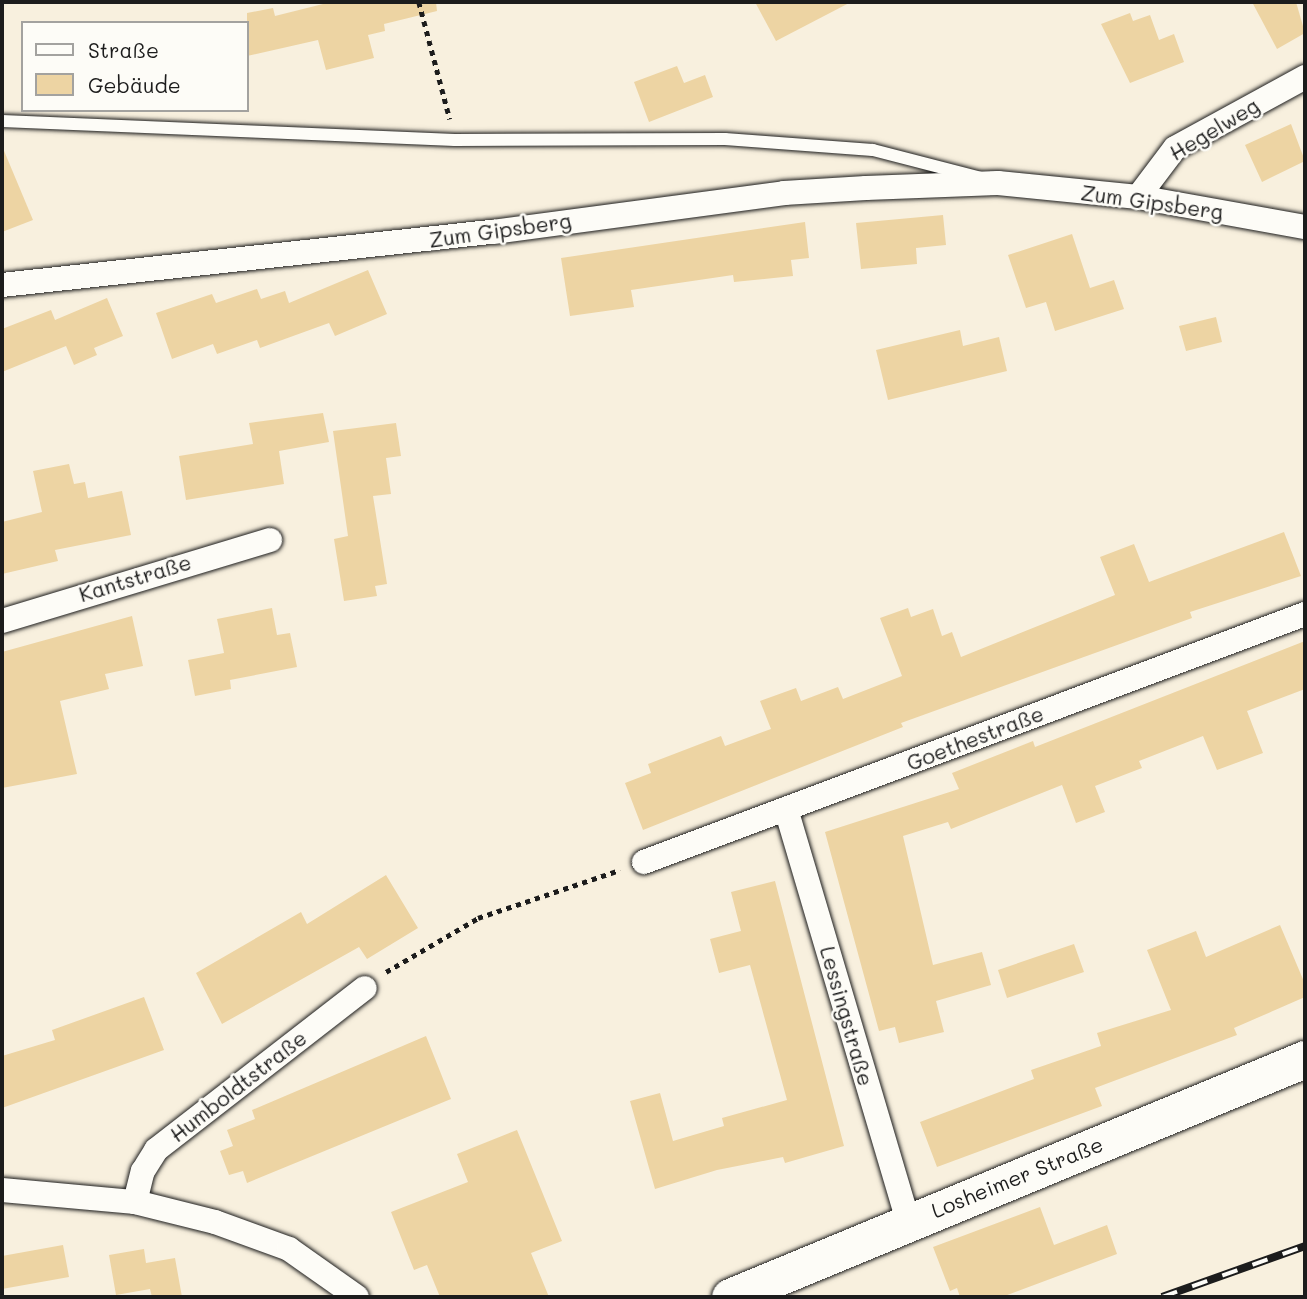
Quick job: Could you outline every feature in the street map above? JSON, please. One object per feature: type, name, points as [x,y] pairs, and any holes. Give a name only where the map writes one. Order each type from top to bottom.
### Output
[{"type":"main road","name":"Losheimer Straße","points":[[730,1297],[1305,1059]]},
{"type":"street","name":"Hegelweg","points":[[1138,197],[1175,148],[1305,77]]},
{"type":"street","name":"Zum Gipsberg","points":[[2,285],[493,232],[784,193],[998,183],[1138,197],[1305,228]]},
{"type":"street","name":"Kantstraße","points":[[2,621],[270,540]]},
{"type":"street","name":"Goethestraße","points":[[644,862],[1305,614]]},
{"type":"street","name":"Lessingstraße","points":[[786,809],[908,1222]]},
{"type":"street","name":"Humboldtstraße","points":[[135,1202],[143,1171],[156,1150],[365,988]]},
{"type":"street","points":[[2,1190],[135,1202],[289,1249],[357,1297]]},
{"type":"lane","name":"Zum Gipsberg","points":[[2,121],[455,140],[725,139],[873,150],[998,183]]},
{"type":"path","points":[[419,2],[455,140]]},
{"type":"path","points":[[365,988],[413,952],[478,918],[644,862]]},
{"type":"building","points":[[331,2],[436,2],[437,11],[384,24],[385,31],[368,35],[374,58],[326,70],[318,40],[248,56],[247,13],[273,8],[275,16]]},
{"type":"building","points":[[755,2],[851,2],[776,41]]},
{"type":"building","points":[[1252,2],[1296,2],[1305,33],[1277,49]]},
{"type":"building","points":[[1130,13],[1133,21],[1150,15],[1159,40],[1174,34],[1184,62],[1130,83],[1101,24]]},
{"type":"building","points":[[677,66],[684,83],[705,75],[713,97],[649,122],[634,82]]},
{"type":"building","points":[[1291,124],[1305,161],[1262,182],[1245,145]]},
{"type":"building","points":[[2,146],[33,220],[2,232]]},
{"type":"building","points":[[943,215],[946,245],[916,248],[917,264],[861,269],[856,223]]},
{"type":"building","points":[[805,222],[809,258],[791,260],[793,276],[734,282],[733,275],[631,290],[634,307],[570,316],[561,258]]},
{"type":"building","points":[[1072,234],[1090,288],[1114,280],[1124,309],[1055,331],[1046,302],[1026,308],[1008,255]]},
{"type":"building","points":[[368,270],[387,314],[335,336],[329,323],[260,348],[257,340],[217,354],[213,344],[172,359],[156,313],[212,294],[216,303],[257,289],[261,299],[285,291],[289,303]]},
{"type":"building","points":[[107,298],[123,336],[94,348],[97,355],[74,365],[66,346],[2,372],[2,329],[51,310],[55,320]]},
{"type":"building","points":[[1216,317],[1222,342],[1186,351],[1179,326]]},
{"type":"building","points":[[960,330],[963,346],[999,337],[1007,371],[888,400],[876,350]]},
{"type":"building","points":[[323,413],[329,442],[279,451],[284,484],[186,500],[179,456],[253,444],[249,423]]},
{"type":"building","points":[[396,423],[401,456],[386,458],[391,494],[373,496],[387,584],[375,586],[377,596],[344,601],[334,539],[348,536],[333,431]]},
{"type":"building","points":[[69,464],[74,484],[85,482],[88,498],[122,491],[131,535],[55,550],[58,561],[2,574],[2,522],[42,512],[33,471]]},
{"type":"building","points":[[1284,532],[1301,576],[1190,612],[1192,618],[901,723],[903,727],[643,830],[625,783],[651,773],[648,764],[721,736],[725,746],[771,729],[760,701],[796,688],[801,701],[838,687],[843,699],[902,676],[880,618],[908,608],[911,617],[933,609],[942,636],[952,632],[961,657],[1115,595],[1100,557],[1134,544],[1149,582]]},
{"type":"building","points":[[272,608],[277,635],[290,633],[297,667],[230,680],[231,689],[195,696],[188,660],[224,653],[217,619]]},
{"type":"building","points":[[132,616],[143,666],[105,674],[109,689],[60,701],[77,774],[2,788],[2,652]]},
{"type":"building","points":[[1305,641],[1305,689],[1247,711],[1263,753],[1217,770],[1203,736],[1139,761],[1142,768],[1095,786],[1105,812],[1076,823],[1062,785],[951,829],[948,822],[903,836],[933,965],[982,952],[991,985],[936,1001],[944,1032],[899,1043],[895,1027],[879,1031],[825,832],[959,789],[952,773],[1033,741],[1035,747]]},
{"type":"building","points":[[386,875],[418,928],[367,959],[359,947],[222,1024],[196,973],[301,912],[307,924]]},
{"type":"building","points":[[775,881],[844,1146],[785,1163],[783,1157],[717,1170],[655,1189],[630,1101],[660,1093],[673,1141],[724,1126],[722,1118],[787,1100],[750,965],[719,973],[710,939],[741,931],[731,892]]},
{"type":"building","points":[[1280,925],[1305,984],[1305,997],[1234,1028],[1237,1035],[1095,1088],[1102,1106],[937,1167],[920,1122],[1034,1079],[1031,1070],[1101,1046],[1097,1033],[1171,1010],[1147,950],[1196,931],[1206,957]]},
{"type":"building","points":[[1074,944],[1084,972],[1007,998],[998,970]]},
{"type":"building","points":[[144,997],[164,1050],[2,1108],[2,1056],[55,1040],[52,1030]]},
{"type":"building","points":[[426,1036],[451,1099],[247,1183],[243,1171],[229,1175],[220,1151],[233,1146],[227,1130],[255,1119],[252,1110]]},
{"type":"building","points":[[517,1130],[562,1241],[531,1253],[549,1297],[440,1297],[427,1265],[414,1270],[391,1212],[468,1182],[457,1154]]},
{"type":"building","points":[[1040,1207],[1054,1245],[1107,1225],[1117,1254],[1002,1297],[960,1297],[957,1288],[950,1291],[933,1247]]},
{"type":"building","points":[[63,1245],[69,1277],[2,1289],[2,1256]]},
{"type":"building","points":[[144,1249],[146,1263],[175,1258],[182,1297],[152,1297],[150,1289],[116,1295],[109,1255]]},
{"type":"railway","points":[[1162,1297],[1305,1246]]}]
